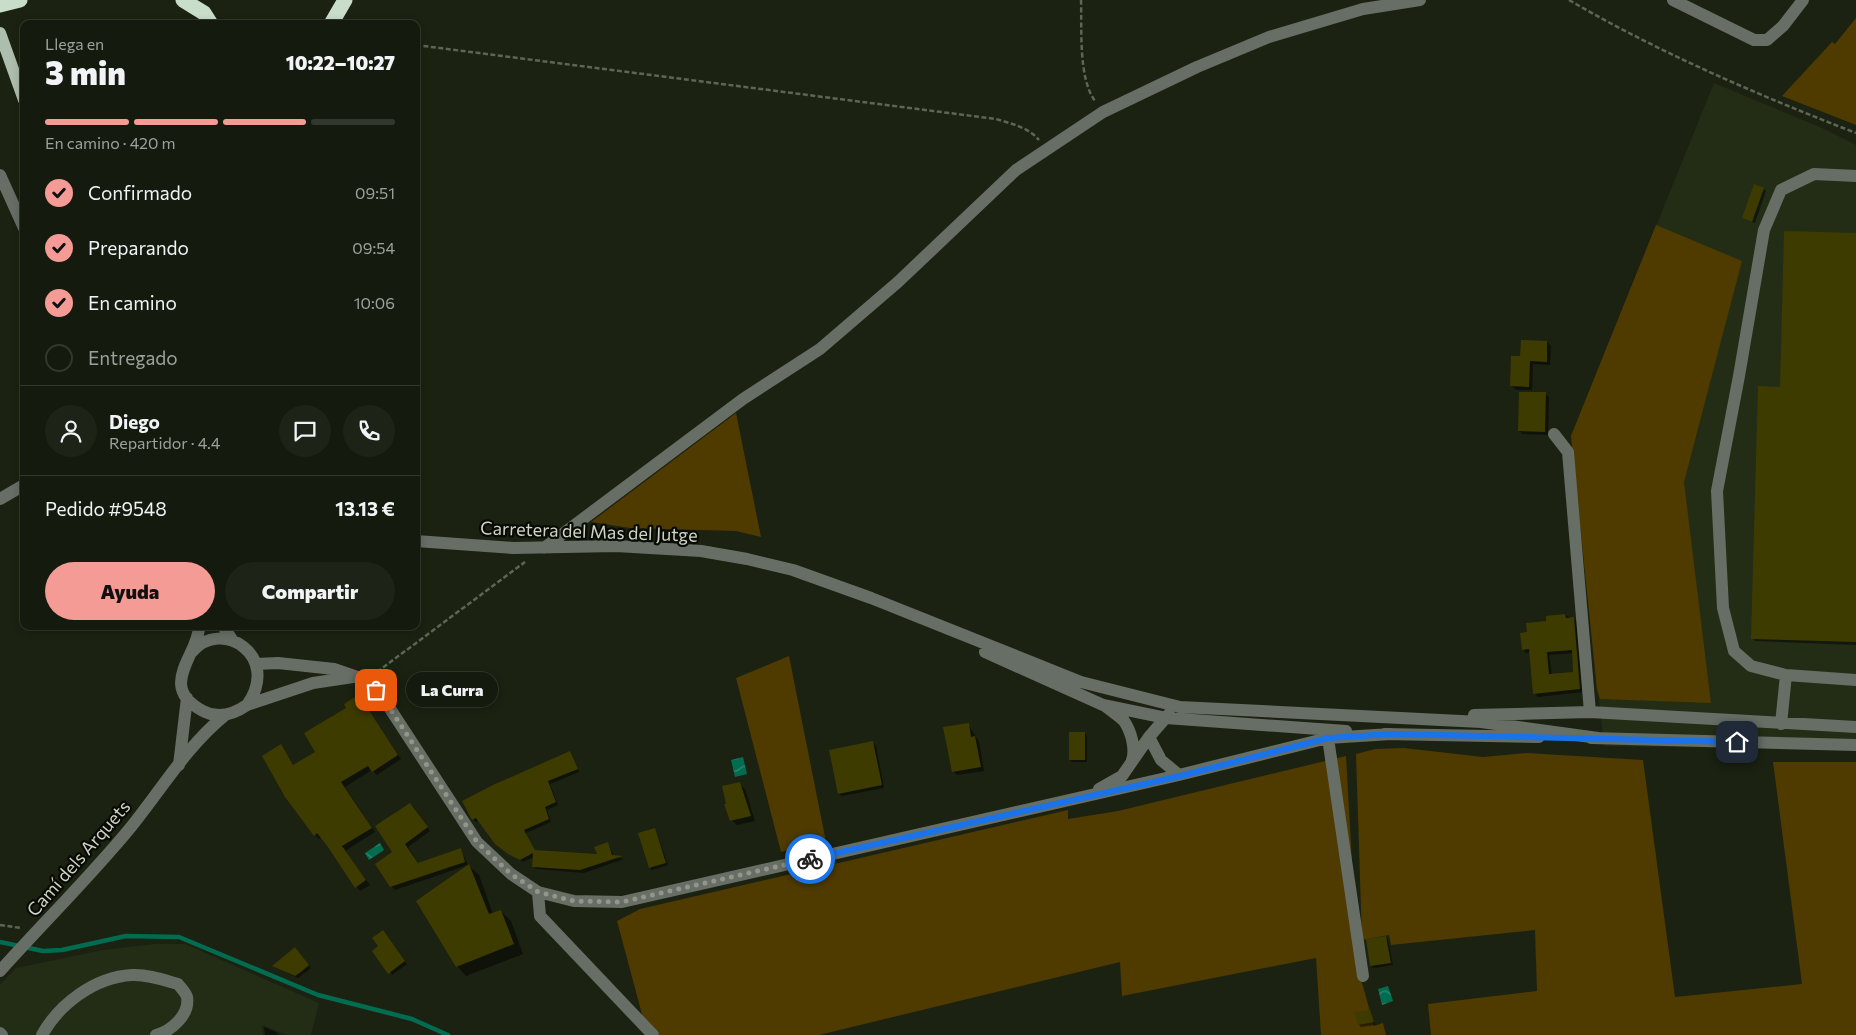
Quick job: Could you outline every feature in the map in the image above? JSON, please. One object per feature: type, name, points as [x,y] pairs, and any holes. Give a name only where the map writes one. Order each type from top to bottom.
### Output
[{"type":"highway","points":[[0,5],[20,0]]},
{"type":"highway","points":[[183,0],[204,13],[208,20]]},
{"type":"highway","points":[[333,20],[345,0]]},
{"type":"main road","points":[[0,33],[20,89]]},
{"type":"street","points":[[544,548],[743,399],[820,349],[898,282],[1016,170],[1103,112],[1197,67],[1269,37],[1363,5],[1420,0]]},
{"type":"street","points":[[1673,0],[1754,40],[1767,40],[1784,26],[1803,0]]},
{"type":"street","points":[[0,174],[20,219]]},
{"type":"street","points":[[1856,176],[1814,174],[1781,190],[1764,230],[1740,376],[1717,491],[1722,608],[1734,651],[1752,666],[1786,675],[1856,680]]},
{"type":"street","points":[[1554,434],[1568,452],[1590,712]]},
{"type":"street","points":[[3,498],[20,487]]},
{"type":"street","points":[[3,498],[20,496]]},
{"type":"street","name":"Carretera del Mas del Jutge","points":[[420,541],[544,548],[616,546],[701,551],[747,558],[793,570],[902,610]]},
{"type":"street","points":[[902,610],[1004,662],[1103,705],[1166,718],[1391,734],[1856,745]]},
{"type":"street","points":[[902,610],[1081,682],[1180,707],[1481,722],[1598,738]]},
{"type":"street","points":[[199,630],[199,635],[187,657],[181,674],[182,687],[187,698],[196,708],[207,714],[224,716],[246,705],[313,683],[360,679]]},
{"type":"street","points":[[225,630],[233,641],[250,653],[256,664],[257,687],[246,705]]},
{"type":"street","points":[[187,657],[196,647],[208,641],[219,639],[233,641]]},
{"type":"street","points":[[256,664],[278,663],[334,669],[360,679],[385,701],[477,842],[511,874],[538,892],[574,901],[622,902],[1180,776],[1328,738],[1391,734]]},
{"type":"street","points":[[1781,724],[1786,675]]},
{"type":"street","points":[[179,765],[187,698]]},
{"type":"street","points":[[1103,705],[1124,722],[1130,734],[1135,753],[1130,764]]},
{"type":"street","points":[[1079,799],[1122,776],[1149,737],[1166,718],[1180,707]]},
{"type":"street","points":[[1392,719],[1590,712],[1856,727]]},
{"type":"street","name":"Camí dels Arquets","points":[[3,968],[131,827],[179,765],[214,724],[224,716]]},
{"type":"street","points":[[1149,737],[1161,760],[1180,776]]},
{"type":"street","points":[[1328,738],[1364,976]]},
{"type":"street","points":[[538,892],[540,916],[653,1035]]},
{"type":"street","points":[[42,1035],[52,1016],[101,981],[133,975],[178,984],[187,997],[185,1012],[169,1031],[156,1035]]},
{"type":"path","points":[[1081,0],[1085,78],[1089,93],[1103,112]]},
{"type":"path","points":[[1569,0],[1607,22],[1684,61],[1856,133]]},
{"type":"path","points":[[420,46],[996,119],[1034,133],[1046,149]]},
{"type":"path","points":[[360,679],[544,548]]},
{"type":"shaded area","points":[[1856,18],[1856,125],[1782,96],[1832,42],[1835,44]]},
{"type":"shaded area","points":[[1714,83],[1822,128],[1856,145],[1856,750],[1604,746],[1571,436]]},
{"type":"shaded area","points":[[1656,225],[1742,261],[1684,482],[1711,703],[1600,699],[1597,690],[1571,436]]},
{"type":"shaded area","points":[[736,413],[761,537],[736,531],[630,528],[591,522]]},
{"type":"shaded area","points":[[789,656],[826,842],[781,852],[736,678]]},
{"type":"shaded area","points":[[1404,748],[1483,757],[1527,753],[1643,760],[1675,997],[1802,984],[1773,762],[1856,762],[1856,1035],[1431,1035],[1428,1004],[1537,991],[1535,930],[1391,945],[1389,935],[1362,940],[1356,754],[1375,749]]},
{"type":"shaded area","points":[[1346,756],[1358,968],[1374,1026],[1383,1023],[1386,1035],[1321,1035],[1316,958],[1122,996],[1120,962],[819,1035],[659,1035],[643,1018],[617,921],[640,909],[1068,810],[1068,819],[1118,811]]},
{"type":"shaded area","points":[[155,944],[185,944],[319,1003],[311,1035],[287,1035],[262,1025],[263,1035],[0,1035],[0,985],[16,968],[103,950]]},
{"type":"water","points":[[743,757],[747,774],[735,777],[731,760]]},
{"type":"water","points":[[380,843],[384,850],[369,860],[365,853]]},
{"type":"water","points":[[1388,986],[1393,1001],[1382,1005],[1378,989]]},
{"type":"building","points":[[1754,184],[1764,188],[1752,222],[1742,218]]},
{"type":"building","points":[[1784,231],[1856,233],[1856,642],[1751,639],[1758,386],[1780,387]]},
{"type":"building","points":[[1521,340],[1547,341],[1547,362],[1530,361],[1529,387],[1510,386],[1511,356],[1520,356]]},
{"type":"building","points":[[1519,392],[1546,392],[1545,432],[1518,431]]},
{"type":"building","points":[[1565,614],[1566,618],[1574,617],[1580,689],[1533,694],[1529,649],[1522,650],[1520,633],[1527,632],[1526,623],[1546,621],[1546,616]],"holes":[[[1572,650],[1573,672],[1549,674],[1547,652]]]},
{"type":"building","points":[[355,697],[360,703],[363,701],[398,755],[372,772],[368,766],[341,782],[372,828],[342,846],[366,880],[355,888],[328,847],[317,833],[314,836],[285,797],[262,756],[281,744],[293,765],[315,752],[304,733],[346,708],[344,704]]},
{"type":"building","points":[[969,723],[971,737],[975,736],[981,767],[952,772],[943,727]]},
{"type":"building","points":[[1069,732],[1085,732],[1085,760],[1069,760]]},
{"type":"building","points":[[873,741],[882,785],[838,794],[829,750]]},
{"type":"building","points":[[570,751],[578,769],[548,781],[556,802],[545,807],[549,819],[524,830],[535,850],[597,854],[594,847],[608,842],[612,855],[623,856],[580,870],[532,867],[533,853],[520,860],[508,854],[495,844],[476,818],[472,820],[462,801]]},
{"type":"building","points":[[740,782],[751,816],[730,821],[724,804],[726,804],[722,786]]},
{"type":"building","points":[[410,803],[428,827],[405,844],[418,863],[461,848],[465,862],[390,887],[375,864],[392,852],[375,826]]},
{"type":"building","points":[[655,828],[666,863],[649,868],[638,833]]},
{"type":"building","points":[[469,864],[489,914],[501,910],[514,944],[456,967],[416,901]]},
{"type":"building","points":[[383,930],[405,961],[388,974],[372,951],[378,946],[372,938]]},
{"type":"building","points":[[1386,936],[1391,963],[1370,966],[1366,939]]},
{"type":"building","points":[[295,947],[309,965],[301,972],[295,976],[272,966]]},
{"type":"building","points":[[1370,1010],[1374,1022],[1358,1025],[1355,1012]]},
{"type":"waterway","points":[[0,942],[43,951],[62,950],[126,936],[179,937],[318,995],[412,1019],[448,1035]]},
{"type":"way so far","points":[[376,690],[477,842],[511,874],[538,892],[574,901],[622,902],[810,859]]},
{"type":"place","name":"La Curra","points":[[376,690]]},
{"type":"route","points":[[810,859],[1180,776],[1328,738],[1391,734],[1737,742]]}]
